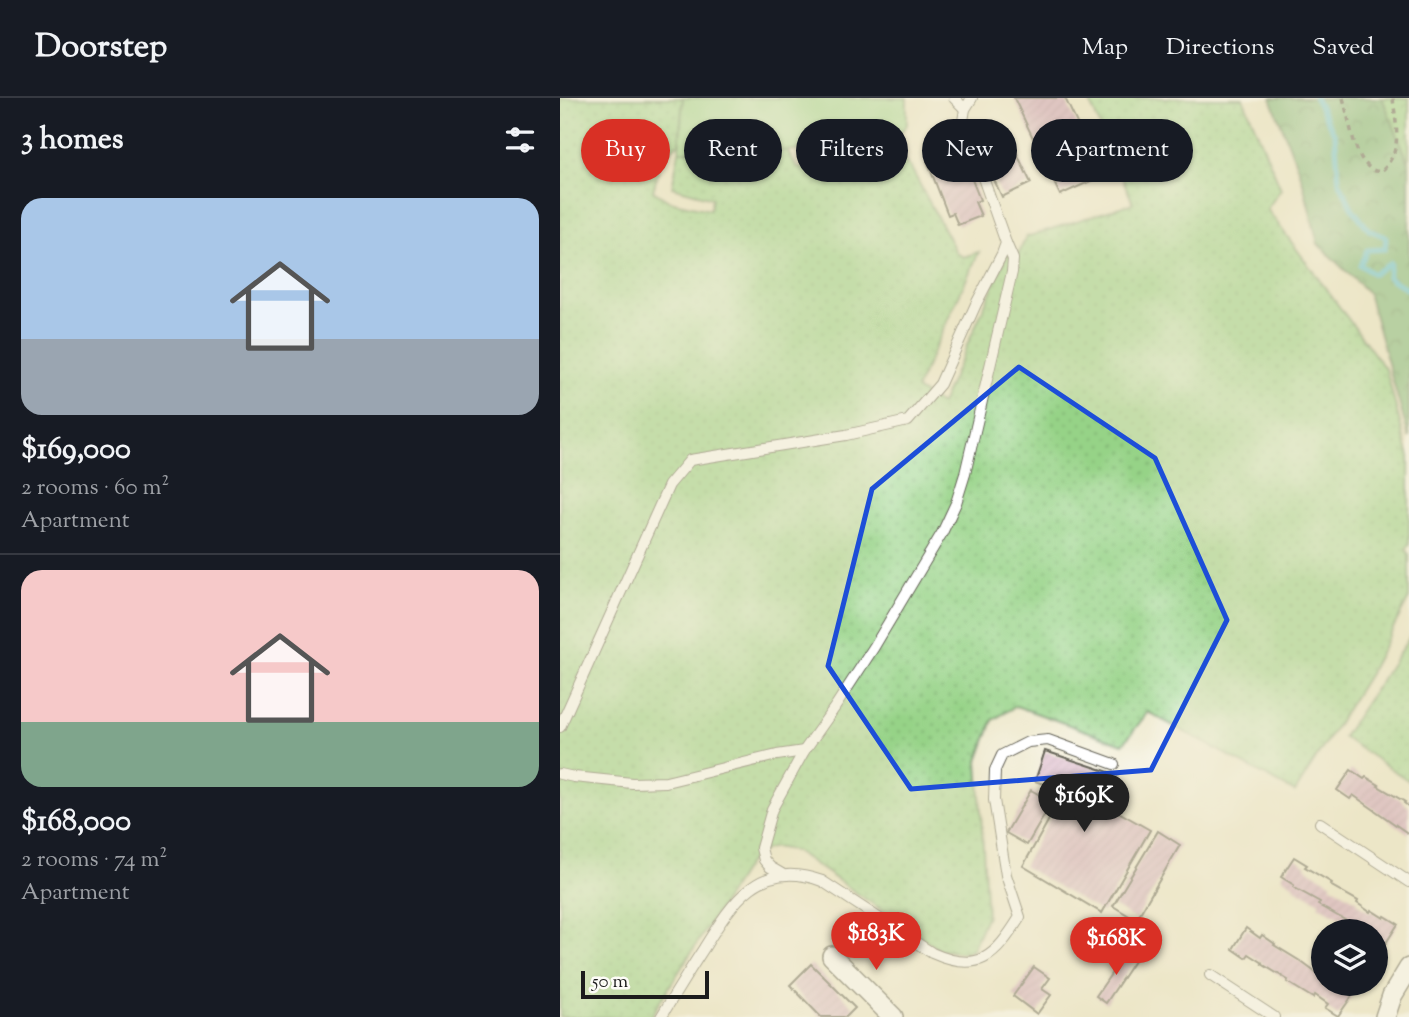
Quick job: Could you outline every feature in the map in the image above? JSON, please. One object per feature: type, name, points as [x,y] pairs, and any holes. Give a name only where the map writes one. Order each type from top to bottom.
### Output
[{"type":"street","points":[[832,956],[892,1017]]},
{"type":"street","points":[[1385,1017],[1392,996],[1409,968]]},
{"type":"lane","points":[[954,98],[965,109]]},
{"type":"lane","points":[[782,874],[764,860],[761,848],[772,809],[804,751],[874,647],[942,533],[956,503],[968,461],[1013,259],[963,121],[965,109],[972,98]]},
{"type":"lane","points":[[560,727],[669,485],[690,460],[846,435],[908,421],[940,384],[1006,243]]},
{"type":"lane","points":[[661,1017],[738,899],[755,885],[782,874],[806,875],[822,881],[943,958],[972,963],[988,957],[1006,939],[1020,917],[1006,876],[994,800],[995,770],[1002,755],[1028,742],[1048,740],[1114,764]]},
{"type":"lane","points":[[560,774],[632,783],[666,782],[804,751]]},
{"type":"lane","points":[[1320,822],[1409,883]]},
{"type":"lane","points":[[1210,975],[1274,1017]]},
{"type":"path","points":[[1343,98],[1359,155],[1369,167],[1378,171],[1387,167],[1397,146],[1393,98]]},
{"type":"highlighted area","points":[[1019,367],[1155,458],[1227,620],[1151,770],[911,789],[828,666],[872,489]]},
{"type":"green space","points":[[560,98],[683,98],[679,143],[670,151],[670,119],[581,119],[581,182],[655,182],[653,191],[669,201],[710,210],[712,198],[672,187],[679,151],[684,151],[684,182],[782,182],[782,150],[787,150],[796,166],[796,182],[908,182],[908,165],[956,252],[963,257],[979,252],[916,389],[941,404],[1007,255],[1019,253],[1026,237],[1133,203],[1124,182],[1193,182],[1193,119],[1097,119],[1088,98],[1243,98],[1281,189],[1267,209],[1386,370],[1409,457],[1409,545],[1406,549],[1409,555],[1409,598],[1370,672],[1295,792],[1148,712],[1123,744],[1016,706],[993,720],[978,761],[987,915],[972,950],[964,953],[940,950],[798,853],[783,848],[770,848],[759,853],[747,865],[650,1017],[560,1017]]},
{"type":"green space","points":[[683,98],[907,98],[907,119],[796,119],[796,150],[782,150],[782,119],[684,119],[684,151],[679,151]]},
{"type":"green space","points":[[1271,98],[1409,98],[1409,438],[1368,293],[1318,244],[1302,179]]},
{"type":"green space","points":[[1382,98],[1409,98],[1409,163],[1386,107]]},
{"type":"green space","points":[[1409,638],[1409,781],[1343,737]]},
{"type":"building","points":[[1014,98],[1065,98],[1075,119],[1031,119],[1031,134]]},
{"type":"building","points":[[1017,154],[1031,183],[1002,197],[995,182],[1017,182]]},
{"type":"building","points":[[935,182],[973,182],[980,200],[975,202],[981,216],[958,225],[953,213],[948,215]]},
{"type":"building","points":[[1054,182],[1089,182],[1060,195]]},
{"type":"building","points":[[1045,751],[1118,775],[1108,806],[1150,830],[1102,913],[1023,866],[1065,791],[1035,781]]},
{"type":"building","points":[[1351,770],[1405,802],[1409,807],[1409,834],[1353,795],[1350,799],[1337,790]]},
{"type":"building","points":[[1031,790],[1052,802],[1027,845],[1006,833]]},
{"type":"building","points":[[1158,831],[1180,845],[1136,920],[1113,906]]},
{"type":"building","points":[[1294,857],[1370,912],[1371,910],[1384,918],[1385,916],[1398,924],[1388,940],[1388,919],[1343,919],[1318,905],[1320,902],[1281,877]]},
{"type":"building","points":[[1246,928],[1260,938],[1262,935],[1311,969],[1311,996],[1314,996],[1313,998],[1287,982],[1288,980],[1249,954],[1246,958],[1233,949]]},
{"type":"building","points":[[1126,952],[1136,958],[1106,1003],[1096,996]]},
{"type":"building","points":[[811,964],[855,1008],[846,1017],[821,1017],[790,985]]},
{"type":"building","points":[[1034,967],[1050,978],[1042,989],[1051,995],[1037,1014],[1013,996]]},
{"type":"building","points":[[1316,996],[1352,996],[1338,1016],[1325,1008],[1328,1004]]},
{"type":"waterway","points":[[1315,98],[1335,135],[1339,181],[1352,208],[1369,230],[1386,237],[1385,249],[1367,250],[1360,265],[1373,274],[1390,263],[1388,277],[1409,290]]}]
